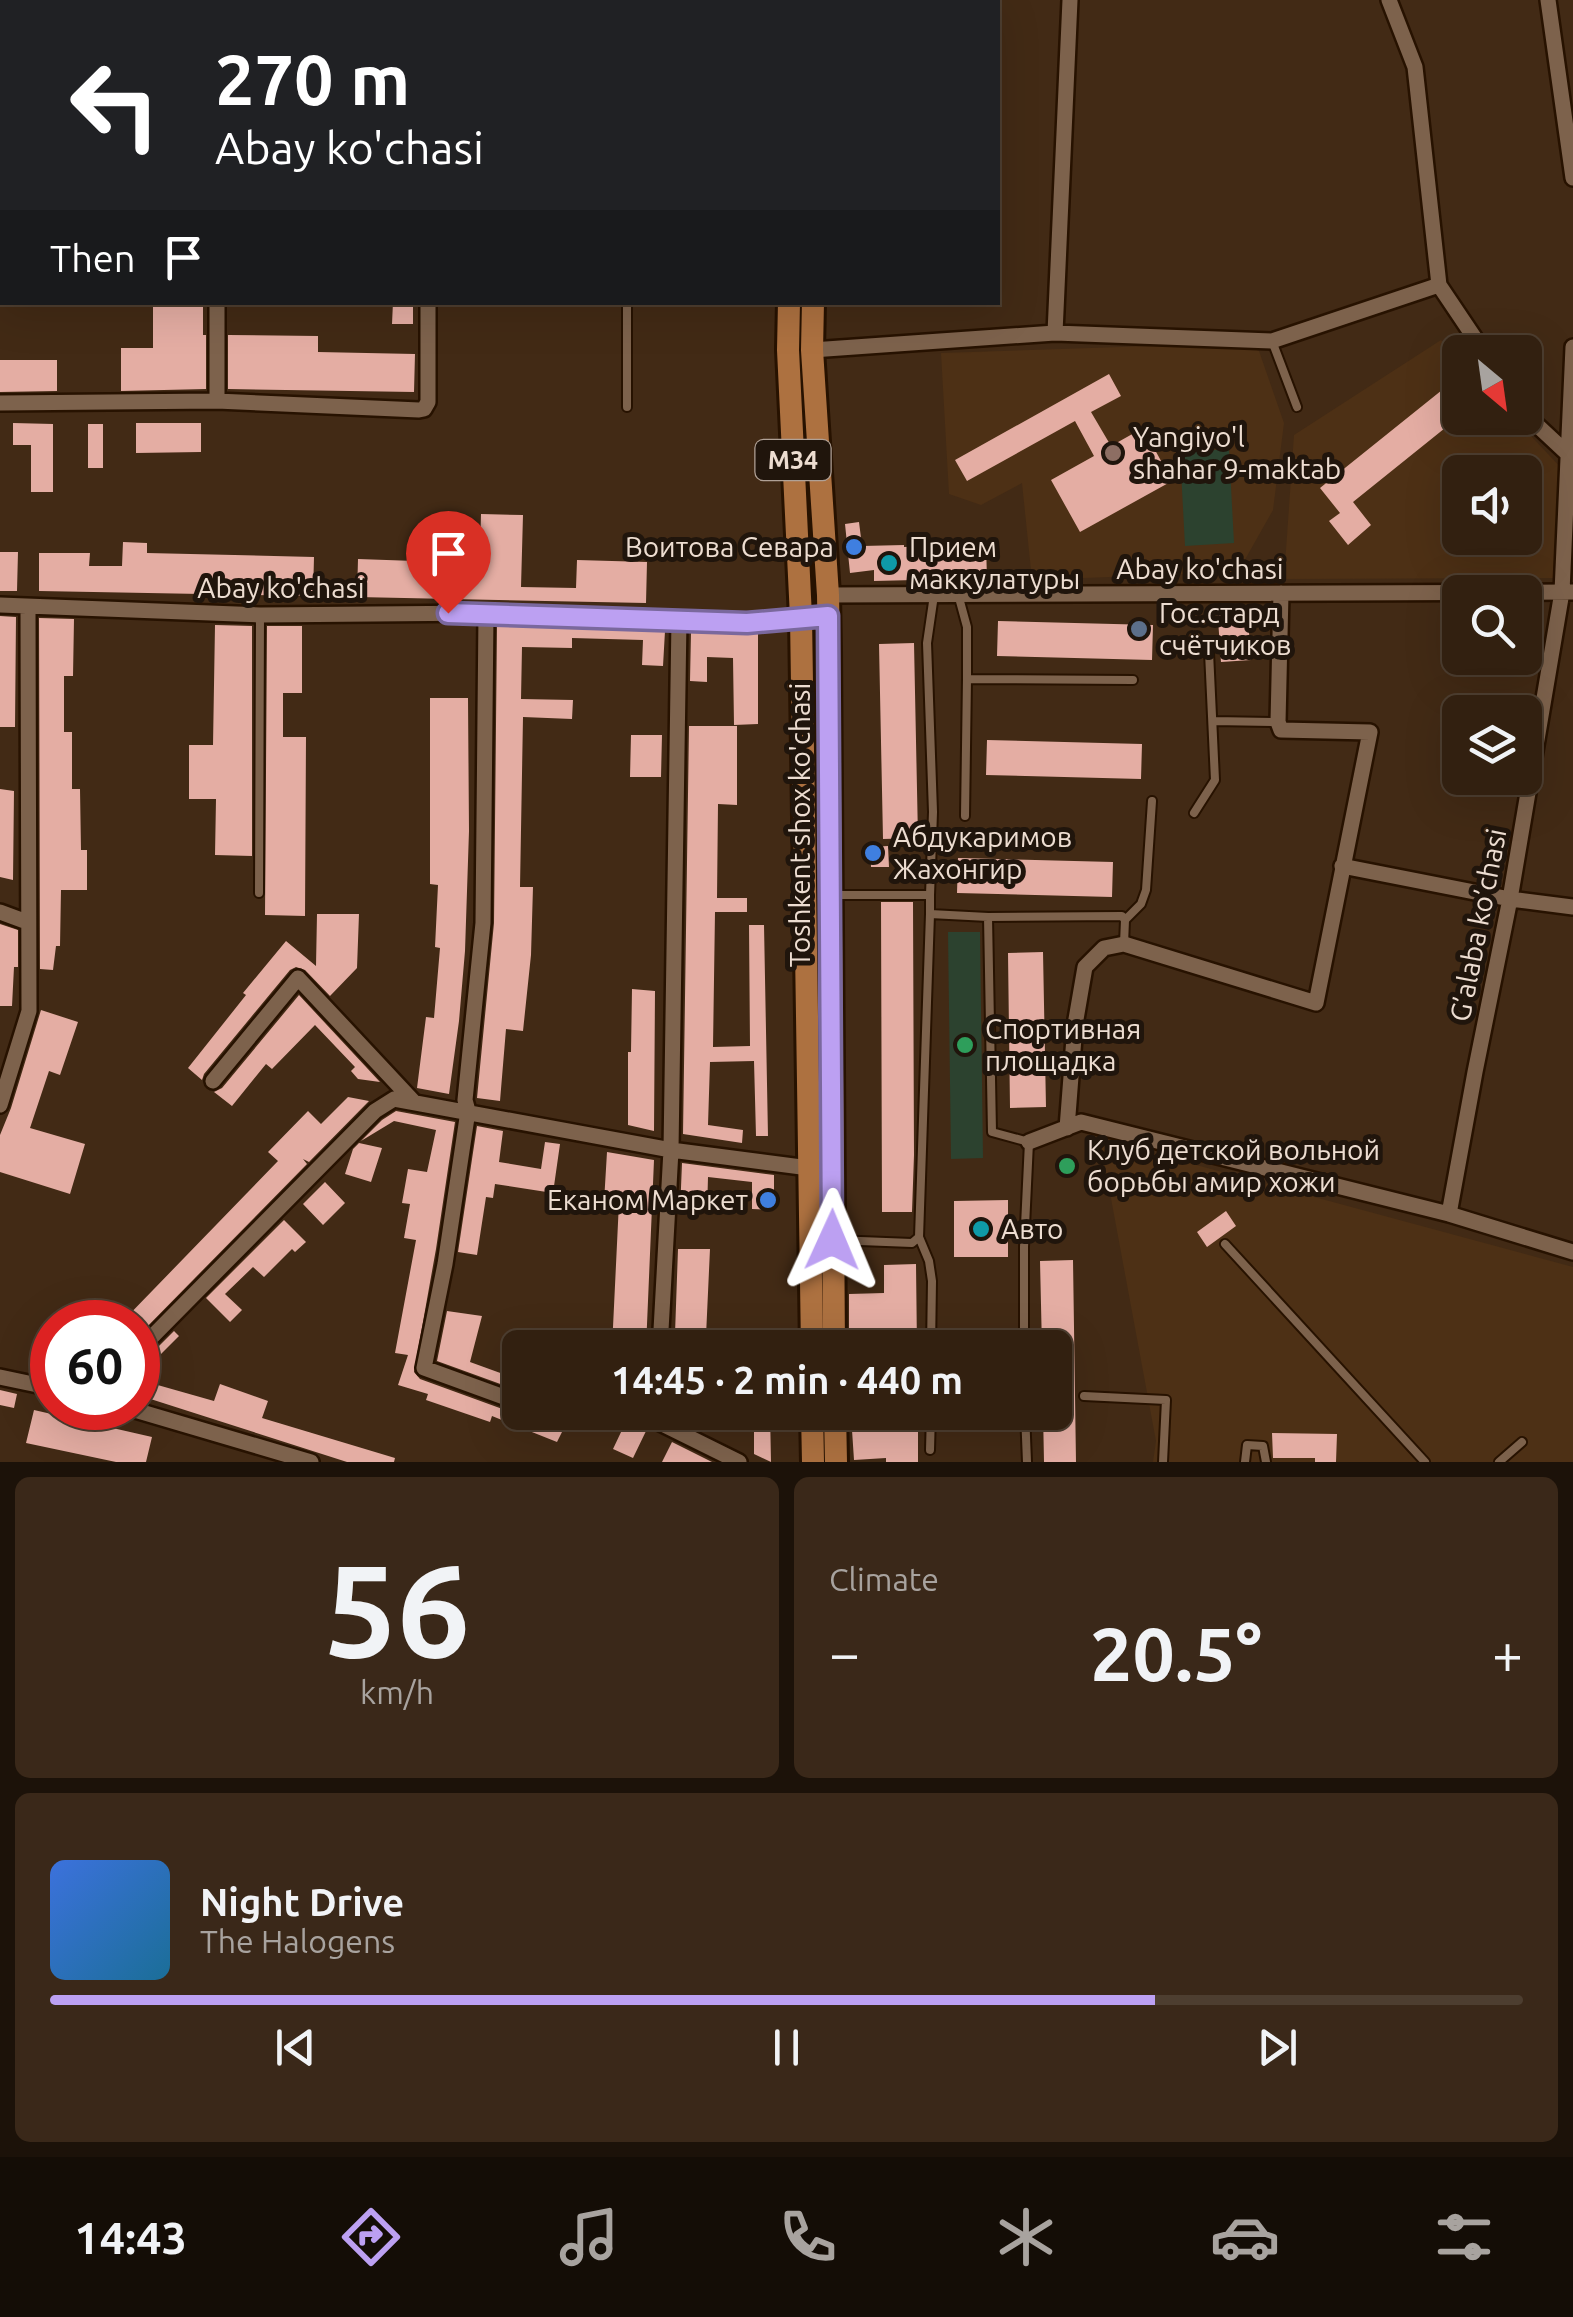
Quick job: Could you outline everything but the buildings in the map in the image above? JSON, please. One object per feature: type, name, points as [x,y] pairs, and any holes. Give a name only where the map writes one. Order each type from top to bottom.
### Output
[{"type":"main road","name":"M34","points":[[789,305],[800,605],[809,1168]]},
{"type":"main road","name":"Toshkent shox ko'chasi","points":[[813,305],[812,350],[828,606],[831,895],[821,1240],[814,1330]]},
{"type":"main road","points":[[800,605],[828,606]]},
{"type":"main road","name":"Toshkent shox ko'chasi","points":[[809,1168],[832,1330]]},
{"type":"main road","points":[[812,1430],[813,1462]]},
{"type":"main road","points":[[835,1430],[836,1462]]},
{"type":"street","points":[[1055,332],[1070,0],[1080,0]]},
{"type":"street","points":[[1389,0],[1414,67],[1440,284],[1473,335]]},
{"type":"street","points":[[1548,0],[1573,178]]},
{"type":"street","points":[[812,350],[1055,332],[1272,341],[1440,284]]},
{"type":"street","points":[[216,305],[218,401]]},
{"type":"street","points":[[0,403],[218,401],[424,408],[428,402],[428,305]]},
{"type":"street","name":"G’alaba ko’chasi","points":[[1449,1214],[1568,592],[1573,346]]},
{"type":"street","points":[[1542,430],[1569,455]]},
{"type":"street","name":"Abay ko'chasi","points":[[828,606],[934,594],[1568,592]]},
{"type":"street","points":[[1067,1128],[1075,1024],[1085,966],[1104,948],[1124,944],[1316,1002],[1370,732],[1280,730],[1281,593]]},
{"type":"street","name":"Abay ko'chasi","points":[[0,606],[260,615],[486,613],[747,623],[800,605]]},
{"type":"street","points":[[0,1105],[29,1011],[28,606]]},
{"type":"street","points":[[486,613],[483,924],[465,1100],[468,1112],[445,1264],[424,1368],[502,1396]]},
{"type":"street","points":[[661,1330],[671,1150],[679,619]]},
{"type":"street","points":[[1342,866],[1510,899],[1573,906]]},
{"type":"street","points":[[0,912],[27,922]]},
{"type":"street","points":[[213,1081],[298,978],[414,1102]]},
{"type":"street","points":[[160,1329],[375,1111],[394,1099],[671,1150],[809,1168]]},
{"type":"street","points":[[1029,1142],[1081,1122],[1449,1214],[1573,1252]]},
{"type":"street","points":[[0,1377],[30,1383]]},
{"type":"street","points":[[160,1417],[311,1462]]},
{"type":"street","points":[[680,1430],[739,1462]]},
{"type":"lane","points":[[627,305],[627,406]]},
{"type":"lane","points":[[1272,341],[1298,407]]},
{"type":"lane","points":[[931,1330],[930,1261],[919,1237],[933,812],[928,644],[934,594]]},
{"type":"lane","points":[[958,594],[968,627],[965,816]]},
{"type":"lane","points":[[259,893],[260,615]]},
{"type":"lane","points":[[1194,813],[1215,780],[1209,652]]},
{"type":"lane","points":[[967,679],[1133,680]]},
{"type":"lane","points":[[1213,721],[1278,722]]},
{"type":"lane","points":[[1124,944],[1126,920],[1141,904],[1146,890],[1152,801]]},
{"type":"lane","points":[[831,895],[930,895]]},
{"type":"lane","points":[[930,914],[988,918],[1122,916],[1126,920]]},
{"type":"lane","points":[[988,918],[992,1132],[1029,1142],[1024,1330]]},
{"type":"lane","points":[[821,1240],[912,1244],[919,1237]]},
{"type":"lane","points":[[1225,1244],[1425,1462]]},
{"type":"lane","points":[[1084,1396],[1166,1400],[1163,1462]]},
{"type":"lane","points":[[930,1450],[931,1430]]},
{"type":"lane","points":[[1025,1430],[1027,1462]]},
{"type":"lane","points":[[1500,1462],[1522,1442]]},
{"type":"lane","points":[[1245,1462],[1247,1445],[1263,1446],[1266,1462]]},
{"type":"shaded area","points":[[1441,340],[1442,435],[1530,435],[1564,471],[1556,578],[1442,575],[1442,578],[1284,579],[1294,435]]},
{"type":"shaded area","name":"Yangiyo'l shahar 9-maktab","points":[[1242,343],[1259,351],[1284,423],[1273,510],[1238,572],[1032,580],[1022,483],[981,505],[949,494],[941,353]]},
{"type":"shaded area","points":[[1100,1139],[1573,1267],[1573,1462],[1153,1462],[1156,1441]]},
{"type":"green space","points":[[1229,449],[1234,543],[1185,546],[1180,452]]},
{"type":"green space","name":"Спортивная площадка","points":[[948,932],[980,932],[983,1158],[951,1159]]},
{"type":"place","name":"Yangiyo'l shahar 9-maktab","points":[[1113,453]]},
{"type":"place","name":"Воитова Севара","points":[[854,547]]},
{"type":"place","name":"Прием маккулатуры","points":[[889,563]]},
{"type":"place","name":"Гос.стард счётчиков","points":[[1139,629]]},
{"type":"place","name":"Абдукаримов Жахонгир","points":[[873,853]]},
{"type":"place","name":"Спортивная площадка","points":[[965,1045]]},
{"type":"place","name":"Клуб детской вольной борьбы амир хожи","points":[[1067,1166]]},
{"type":"place","name":"Еканом Маркет","points":[[768,1200]]},
{"type":"place","name":"Авто","points":[[981,1229]]},
{"type":"route","points":[[448,613],[747,623],[828,616],[832,1240]]}]
